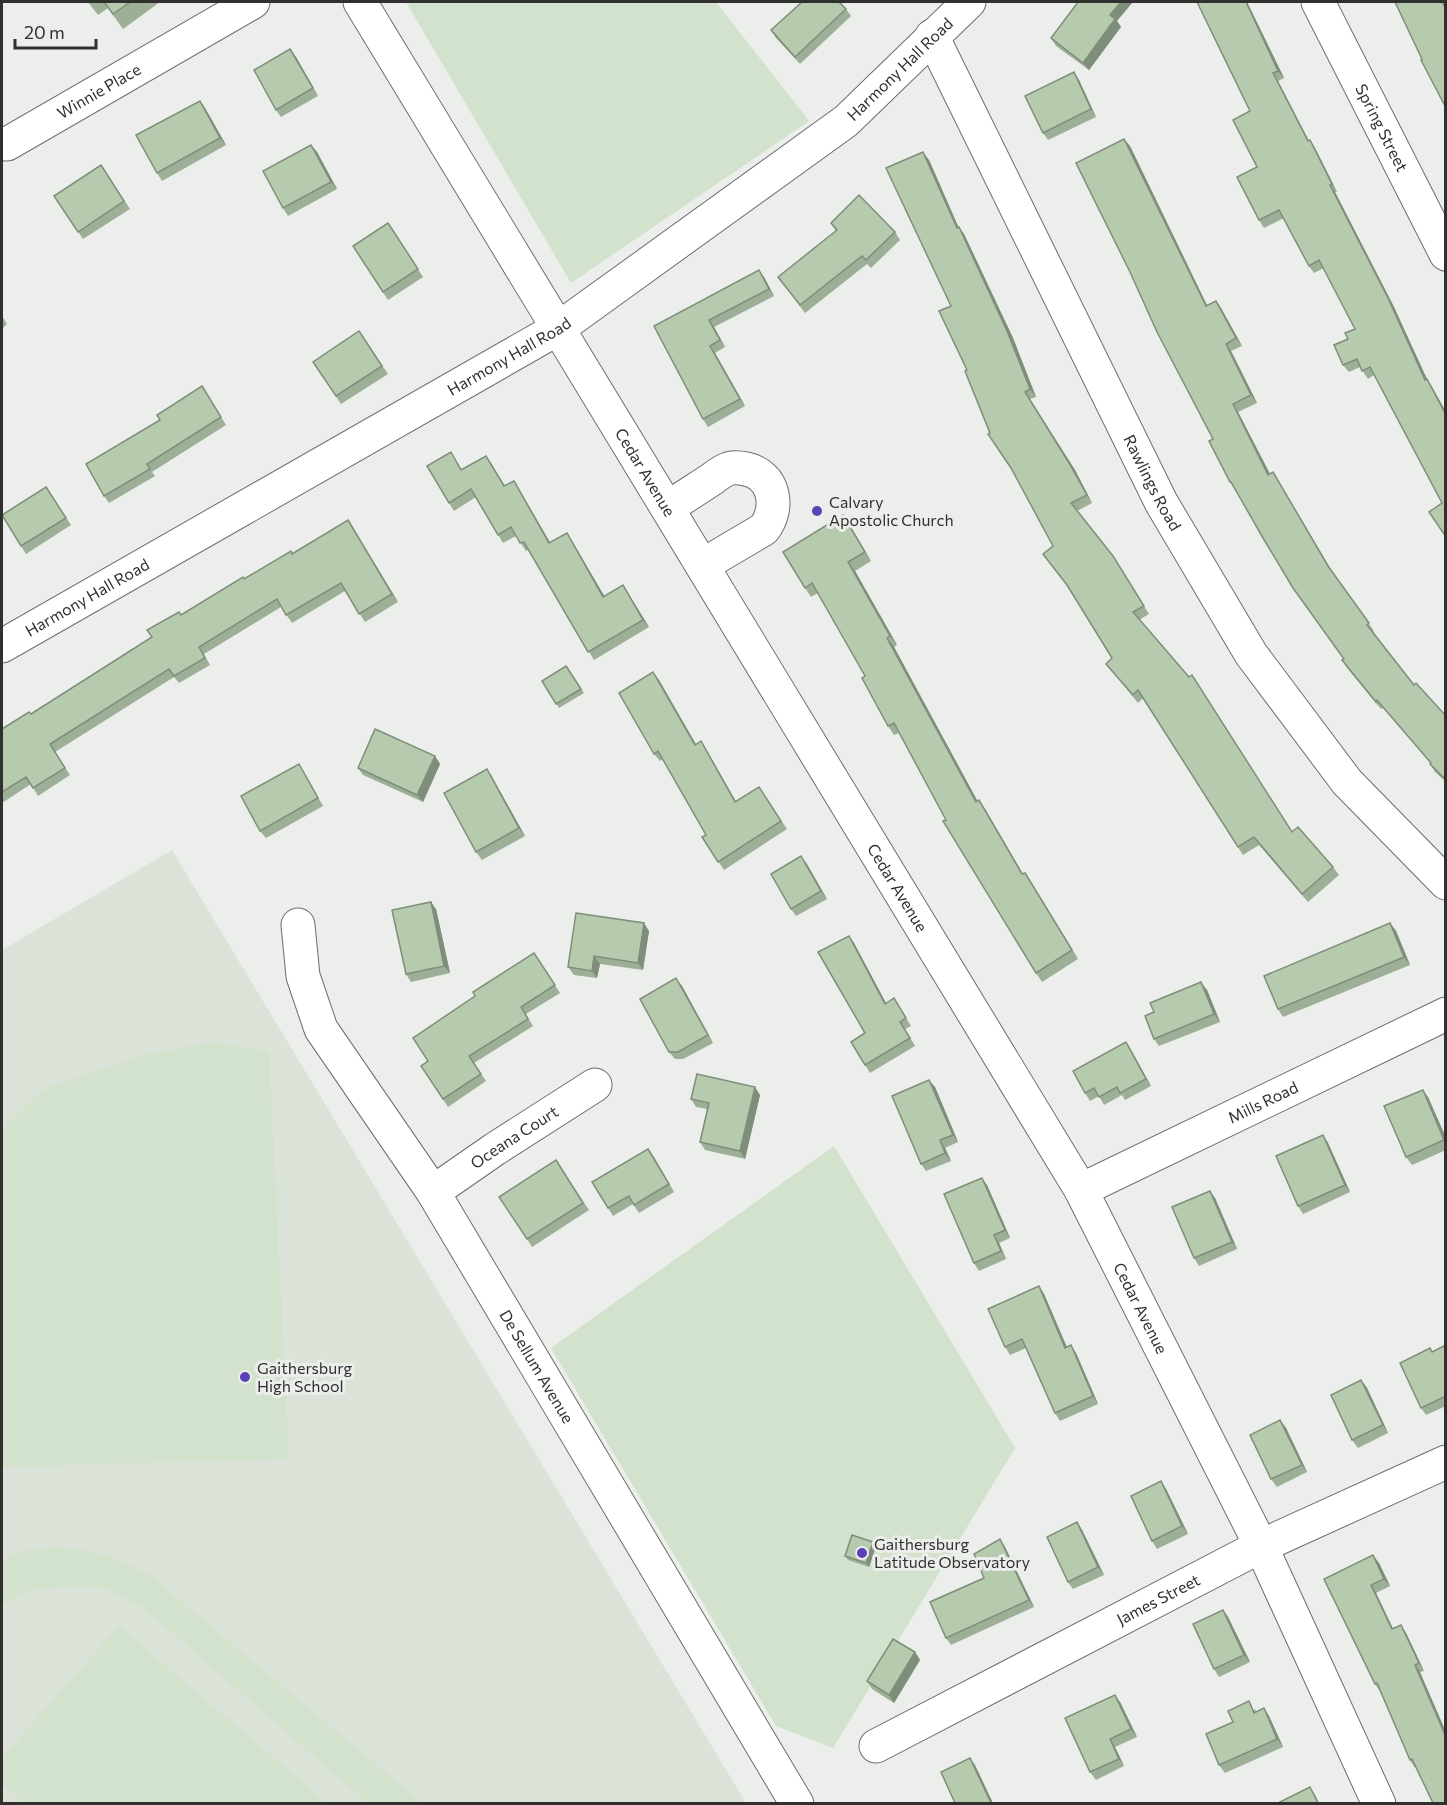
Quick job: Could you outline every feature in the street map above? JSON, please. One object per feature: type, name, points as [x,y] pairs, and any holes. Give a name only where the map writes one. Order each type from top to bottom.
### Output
[{"type":"street","name":"Winnie Place","points":[[7,144],[208,13],[253,2]]},
{"type":"street","name":"Cedar Avenue","points":[[360,2],[1080,1190],[1261,1546],[1380,1803]]},
{"type":"street","name":"Harmony Hall Road","points":[[2,646],[559,328],[846,121],[969,2]]},
{"type":"street","name":"Spring Street","points":[[1318,2],[1446,254]]},
{"type":"street","name":"Rawlings Road","points":[[932,36],[1161,502],[1251,654],[1347,782],[1446,883]]},
{"type":"street","points":[[668,508],[728,469],[751,470],[770,486],[774,505],[769,522],[764,529],[703,565]]},
{"type":"street","name":"De Sellum Avenue","points":[[298,925],[303,976],[321,1029],[433,1192],[797,1803]]},
{"type":"street","name":"Mills Road","points":[[1080,1190],[1446,1014]]},
{"type":"street","name":"Oceana Court","points":[[433,1192],[595,1085]]},
{"type":"street","name":"James Street","points":[[876,1746],[1261,1546],[1446,1462]]},
{"type":"shaded area","name":"Gaithersburg High School","points":[[172,850],[746,1803],[2,1803],[2,950]]},
{"type":"green space","points":[[406,2],[716,2],[809,121],[571,283]]},
{"type":"green space","points":[[211,1042],[269,1051],[289,1459],[2,1467],[2,1129],[42,1090],[140,1056]]},
{"type":"green space","name":"Gaithersburg Latitude Observatory","points":[[834,1146],[1015,1448],[833,1748],[776,1726],[551,1348]]},
{"type":"green space","points":[[50,1548],[77,1549],[103,1554],[127,1563],[151,1576],[422,1803],[368,1803],[142,1607],[104,1587],[71,1586],[31,1590],[2,1604],[2,1560],[24,1551]]},
{"type":"green space","points":[[119,1626],[327,1803],[24,1803],[2,1784],[2,1757]]},
{"type":"building","points":[[104,2],[130,2],[113,14]]},
{"type":"building","points":[[802,2],[839,2],[846,9],[795,57],[771,30]]},
{"type":"building","points":[[1078,2],[1121,2],[1110,15],[1115,19],[1083,63],[1051,38]]},
{"type":"building","points":[[1197,2],[1246,2],[1278,71],[1273,73],[1332,184],[1330,185],[1388,298],[1425,380],[1427,379],[1446,415],[1446,537],[1429,512],[1442,503],[1370,367],[1362,371],[1357,359],[1343,365],[1334,345],[1348,339],[1345,333],[1355,329],[1319,260],[1309,266],[1279,210],[1259,220],[1237,177],[1257,167],[1233,120],[1250,111]]},
{"type":"building","points":[[1395,2],[1442,2],[1446,9],[1446,108],[1421,60]]},
{"type":"building","points":[[290,49],[313,88],[276,110],[254,70]]},
{"type":"building","points":[[1074,72],[1091,109],[1043,133],[1025,96]]},
{"type":"building","points":[[200,101],[220,138],[157,173],[136,135]]},
{"type":"building","points":[[1124,139],[1206,306],[1216,301],[1236,338],[1226,344],[1251,395],[1233,404],[1268,475],[1273,472],[1328,566],[1369,623],[1367,625],[1414,685],[1416,683],[1446,716],[1446,780],[1377,700],[1376,702],[1342,660],[1344,659],[1293,588],[1230,482],[1209,441],[1213,439],[1157,332],[1076,163]]},
{"type":"building","points":[[311,145],[331,182],[283,208],[263,171]]},
{"type":"building","points":[[923,152],[1007,331],[1030,389],[1025,392],[1087,495],[1071,503],[1113,556],[1144,606],[1133,612],[1189,677],[1192,675],[1292,832],[1298,827],[1333,867],[1302,894],[1254,837],[1238,847],[1138,690],[1133,695],[1106,664],[1112,658],[1067,585],[1043,554],[1053,546],[1011,468],[988,434],[990,433],[965,371],[967,370],[939,311],[951,306],[886,168]]},
{"type":"building","points":[[101,165],[124,201],[78,232],[54,196]]},
{"type":"building","points":[[859,195],[895,232],[866,260],[862,256],[800,305],[778,277],[837,230],[831,223]]},
{"type":"building","points":[[388,223],[418,269],[383,292],[353,246]]},
{"type":"building","points":[[759,270],[769,289],[709,320],[720,340],[710,346],[740,399],[703,419],[654,326]]},
{"type":"building","points":[[359,331],[382,366],[336,396],[313,362]]},
{"type":"building","points":[[202,386],[221,417],[147,464],[150,469],[104,496],[86,464],[160,420],[157,415]]},
{"type":"building","points":[[451,452],[461,470],[486,456],[504,486],[514,481],[549,543],[567,533],[603,597],[623,585],[643,620],[588,652],[524,542],[520,543],[511,527],[498,535],[471,489],[449,503],[427,466]]},
{"type":"building","points":[[46,487],[66,518],[21,546],[2,515]]},
{"type":"building","points":[[843,515],[865,552],[848,562],[890,636],[887,638],[976,802],[979,800],[1022,874],[1025,873],[1072,950],[1036,973],[943,821],[946,820],[894,723],[888,726],[862,678],[865,676],[812,583],[805,588],[783,552]]},
{"type":"building","points":[[348,520],[392,594],[359,614],[341,583],[286,615],[277,599],[199,647],[205,658],[174,676],[169,669],[50,744],[65,768],[33,788],[26,777],[2,792],[2,729],[29,712],[31,714],[152,637],[147,630],[179,612],[181,615],[243,577],[244,579],[291,551],[292,554]]},
{"type":"building","points":[[566,666],[581,689],[556,704],[542,681]]},
{"type":"building","points":[[653,672],[695,745],[701,741],[735,802],[759,787],[781,821],[718,862],[702,837],[706,835],[658,751],[654,754],[619,693]]},
{"type":"building","points":[[375,729],[435,756],[417,795],[358,768]]},
{"type":"building","points":[[299,764],[318,798],[260,831],[241,796]]},
{"type":"building","points":[[487,769],[519,828],[476,852],[444,793]]},
{"type":"building","points":[[801,856],[821,891],[791,909],[771,874]]},
{"type":"building","points":[[431,902],[444,966],[406,974],[392,910]]},
{"type":"building","points":[[576,913],[644,923],[638,963],[594,956],[592,971],[568,967]]},
{"type":"building","points":[[1390,923],[1404,957],[1278,1009],[1264,976]]},
{"type":"building","points":[[849,936],[885,1004],[894,998],[906,1018],[900,1022],[910,1038],[865,1065],[851,1042],[865,1033],[818,952]]},
{"type":"building","points":[[534,953],[555,985],[521,1007],[528,1019],[469,1056],[481,1074],[443,1099],[421,1066],[428,1061],[413,1038],[475,996],[473,992]]},
{"type":"building","points":[[676,978],[708,1035],[678,1052],[669,1052],[640,999]]},
{"type":"building","points":[[1201,982],[1214,1014],[1154,1039],[1145,1016],[1154,1012],[1150,1003]]},
{"type":"building","points":[[1126,1042],[1146,1079],[1120,1093],[1117,1087],[1099,1097],[1094,1088],[1085,1093],[1073,1071]]},
{"type":"building","points":[[697,1074],[755,1087],[740,1151],[700,1142],[709,1103],[691,1099]]},
{"type":"building","points":[[929,1080],[953,1135],[940,1140],[945,1153],[921,1164],[892,1096]]},
{"type":"building","points":[[1423,1090],[1444,1140],[1406,1157],[1384,1106]]},
{"type":"building","points":[[1323,1135],[1345,1185],[1298,1206],[1276,1156]]},
{"type":"building","points":[[648,1149],[669,1184],[634,1205],[629,1196],[608,1208],[592,1182]]},
{"type":"building","points":[[556,1160],[583,1203],[527,1239],[499,1197]]},
{"type":"building","points":[[982,1178],[1005,1230],[994,1235],[1001,1251],[974,1263],[944,1194]]},
{"type":"building","points":[[1210,1191],[1232,1242],[1194,1258],[1172,1207]]},
{"type":"building","points":[[1039,1286],[1065,1348],[1071,1345],[1093,1396],[1055,1413],[1022,1339],[1005,1347],[988,1309]]},
{"type":"building","points":[[1446,1345],[1446,1396],[1421,1408],[1400,1363],[1430,1348],[1432,1352]]},
{"type":"building","points":[[1361,1380],[1383,1425],[1352,1440],[1331,1395]]},
{"type":"building","points":[[1280,1420],[1302,1465],[1271,1479],[1250,1435]]},
{"type":"building","points":[[1161,1481],[1182,1526],[1152,1541],[1131,1496]]},
{"type":"building","points":[[1077,1522],[1098,1567],[1068,1582],[1047,1537]]},
{"type":"building","name":"Gaithersburg Latitude Observatory","points":[[852,1535],[873,1542],[866,1563],[845,1556]]},
{"type":"building","points":[[1000,1539],[1029,1600],[946,1638],[930,1602],[984,1578],[974,1554]]},
{"type":"building","points":[[1373,1555],[1384,1579],[1371,1585],[1392,1629],[1401,1625],[1419,1663],[1415,1665],[1446,1737],[1446,1803],[1433,1803],[1412,1759],[1410,1760],[1377,1683],[1375,1684],[1324,1579]]},
{"type":"building","points":[[1223,1610],[1244,1655],[1214,1669],[1193,1624]]},
{"type":"building","points":[[893,1639],[915,1652],[889,1695],[867,1681]]},
{"type":"building","points":[[1115,1695],[1131,1729],[1110,1739],[1119,1759],[1090,1772],[1065,1718]]},
{"type":"building","points":[[1249,1701],[1254,1713],[1264,1708],[1277,1739],[1219,1765],[1206,1734],[1233,1722],[1228,1711]]},
{"type":"building","points":[[970,1758],[991,1803],[955,1803],[941,1772]]},
{"type":"building","points":[[1310,1787],[1318,1803],[1280,1802]]},
{"type":"place","name":"Calvary Apostolic Church","points":[[817,511]]},
{"type":"place","name":"Gaithersburg High School","points":[[245,1377]]},
{"type":"place","name":"Gaithersburg Latitude Observatory","points":[[862,1553]]}]
